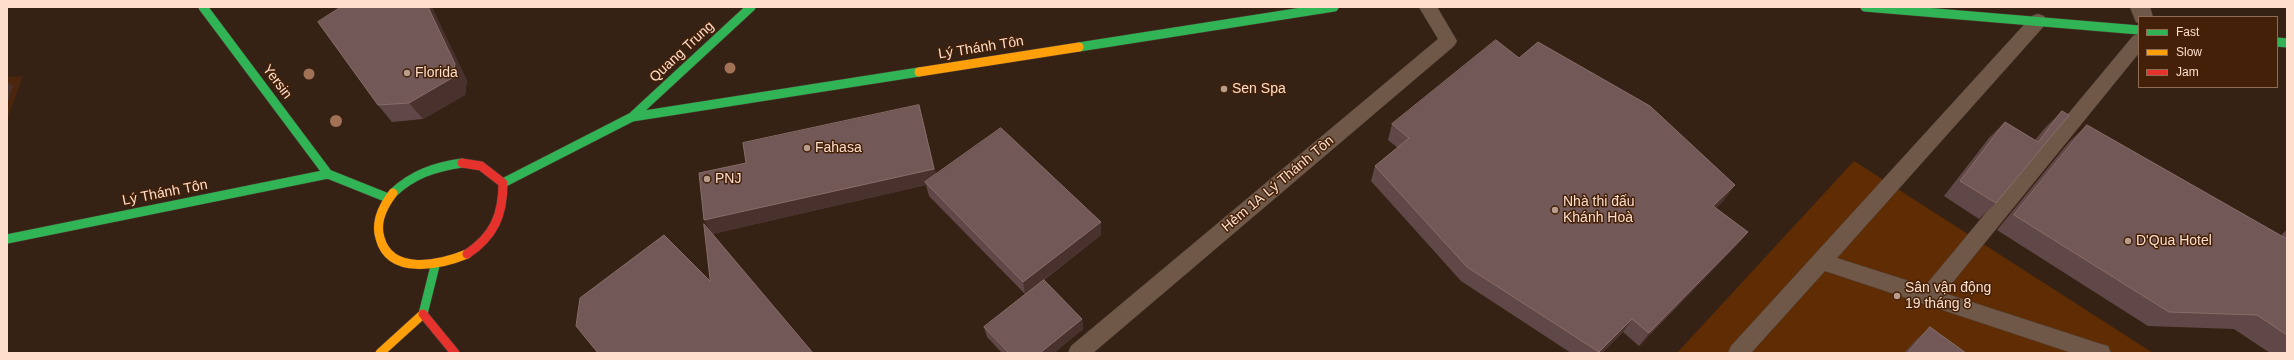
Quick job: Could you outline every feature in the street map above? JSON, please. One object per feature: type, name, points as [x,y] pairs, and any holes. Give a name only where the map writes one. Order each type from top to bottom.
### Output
[{"type":"street","name":"Yersin","points":[[203,7],[328,174]]},
{"type":"street","name":"Quang Trung","points":[[632,117],[751,7]]},
{"type":"street","name":"Lý Thánh Tôn","points":[[632,117],[1334,7]]},
{"type":"street","points":[[1865,7],[2138,30]]},
{"type":"street","points":[[503,183],[632,117]]},
{"type":"street","points":[[462,163],[481,166],[503,183],[504,207],[497,225],[483,241],[461,257],[435,266],[411,265],[391,257],[379,241],[378,227],[388,198],[406,182],[423,171],[441,165],[462,163]]},
{"type":"street","points":[[328,174],[388,198]]},
{"type":"street","name":"Lý Thánh Tôn","points":[[7,239],[328,174]]},
{"type":"street","points":[[380,353],[423,314],[435,266]]},
{"type":"street","points":[[423,314],[455,353]]},
{"type":"lane","name":"Hẻm 1A Lý Thánh Tôn","points":[[1078,353],[1448,41],[1428,7]]},
{"type":"lane","points":[[1738,353],[2038,21]]},
{"type":"lane","points":[[1929,296],[2138,42]]},
{"type":"lane","points":[[1820,261],[2101,353]]},
{"type":"shaded area","points":[[23,76],[7,120],[7,77]]},
{"type":"shaded area","name":"Sân vận động 19 tháng 8","points":[[1854,161],[2153,353],[1677,353]]},
{"type":"building","points":[[341,7],[428,7],[455,64],[452,78],[409,103],[378,105],[318,22]]},
{"type":"building","name":"Nhà thi đấu Khánh Hoà","points":[[1496,40],[1519,58],[1538,42],[1650,106],[1735,185],[1713,206],[1748,232],[1649,333],[1632,319],[1599,352],[1467,267],[1375,166],[1409,138],[1392,124]]},
{"type":"building","points":[[919,105],[934,169],[704,220],[699,173],[746,163],[743,143]]},
{"type":"building","points":[[2062,111],[2069,115],[1996,203],[1960,181],[2005,122],[2038,142]]},
{"type":"building","name":"D'Qua Hotel","points":[[2087,125],[2287,239],[2287,335],[2257,315],[2169,312],[2014,215]]},
{"type":"building","points":[[1001,128],[1101,222],[1023,282],[925,182]]},
{"type":"building","points":[[704,224],[813,353],[598,353],[576,326],[580,298],[664,235],[710,281]]},
{"type":"building","points":[[1044,280],[1082,319],[1040,353],[1009,353],[984,327]]},
{"type":"building","points":[[1930,327],[1966,353],[1908,353]]},
{"type":"traffic: fast","points":[[203,7],[328,174]]},
{"type":"traffic: fast","points":[[503,183],[632,117],[751,7]]},
{"type":"traffic: fast","points":[[1079,47],[1334,7]]},
{"type":"traffic: fast","points":[[1865,7],[2138,30]]},
{"type":"traffic: fast","points":[[2278,42],[2287,43]]},
{"type":"traffic: fast","points":[[632,117],[919,72]]},
{"type":"traffic: fast","points":[[393,193],[408,180],[424,172],[442,166],[462,163]]},
{"type":"traffic: fast","points":[[328,174],[388,198]]},
{"type":"traffic: fast","points":[[7,239],[328,174]]},
{"type":"traffic: fast","points":[[423,314],[435,266]]},
{"type":"traffic: slow","points":[[919,72],[1079,47]]},
{"type":"traffic: slow","points":[[393,193],[382,211],[378,227],[382,246],[390,256],[401,262],[428,264],[456,259],[467,254]]},
{"type":"traffic: slow","points":[[380,353],[423,314]]},
{"type":"traffic: jam","points":[[462,163],[481,166],[503,183],[502,205],[496,224],[485,241],[467,254]]},
{"type":"traffic: jam","points":[[423,314],[455,353]]},
{"type":"place","name":"Florida","points":[[407,73]]},
{"type":"place","name":"Sen Spa","points":[[1224,89]]},
{"type":"place","name":"Fahasa","points":[[807,148]]},
{"type":"place","name":"PNJ","points":[[707,179]]},
{"type":"place","name":"Nhà thi đấu Khánh Hoà","points":[[1555,210]]},
{"type":"place","name":"D'Qua Hotel","points":[[2128,241]]},
{"type":"place","name":"Sân vận động 19 tháng 8","points":[[1897,296]]}]
